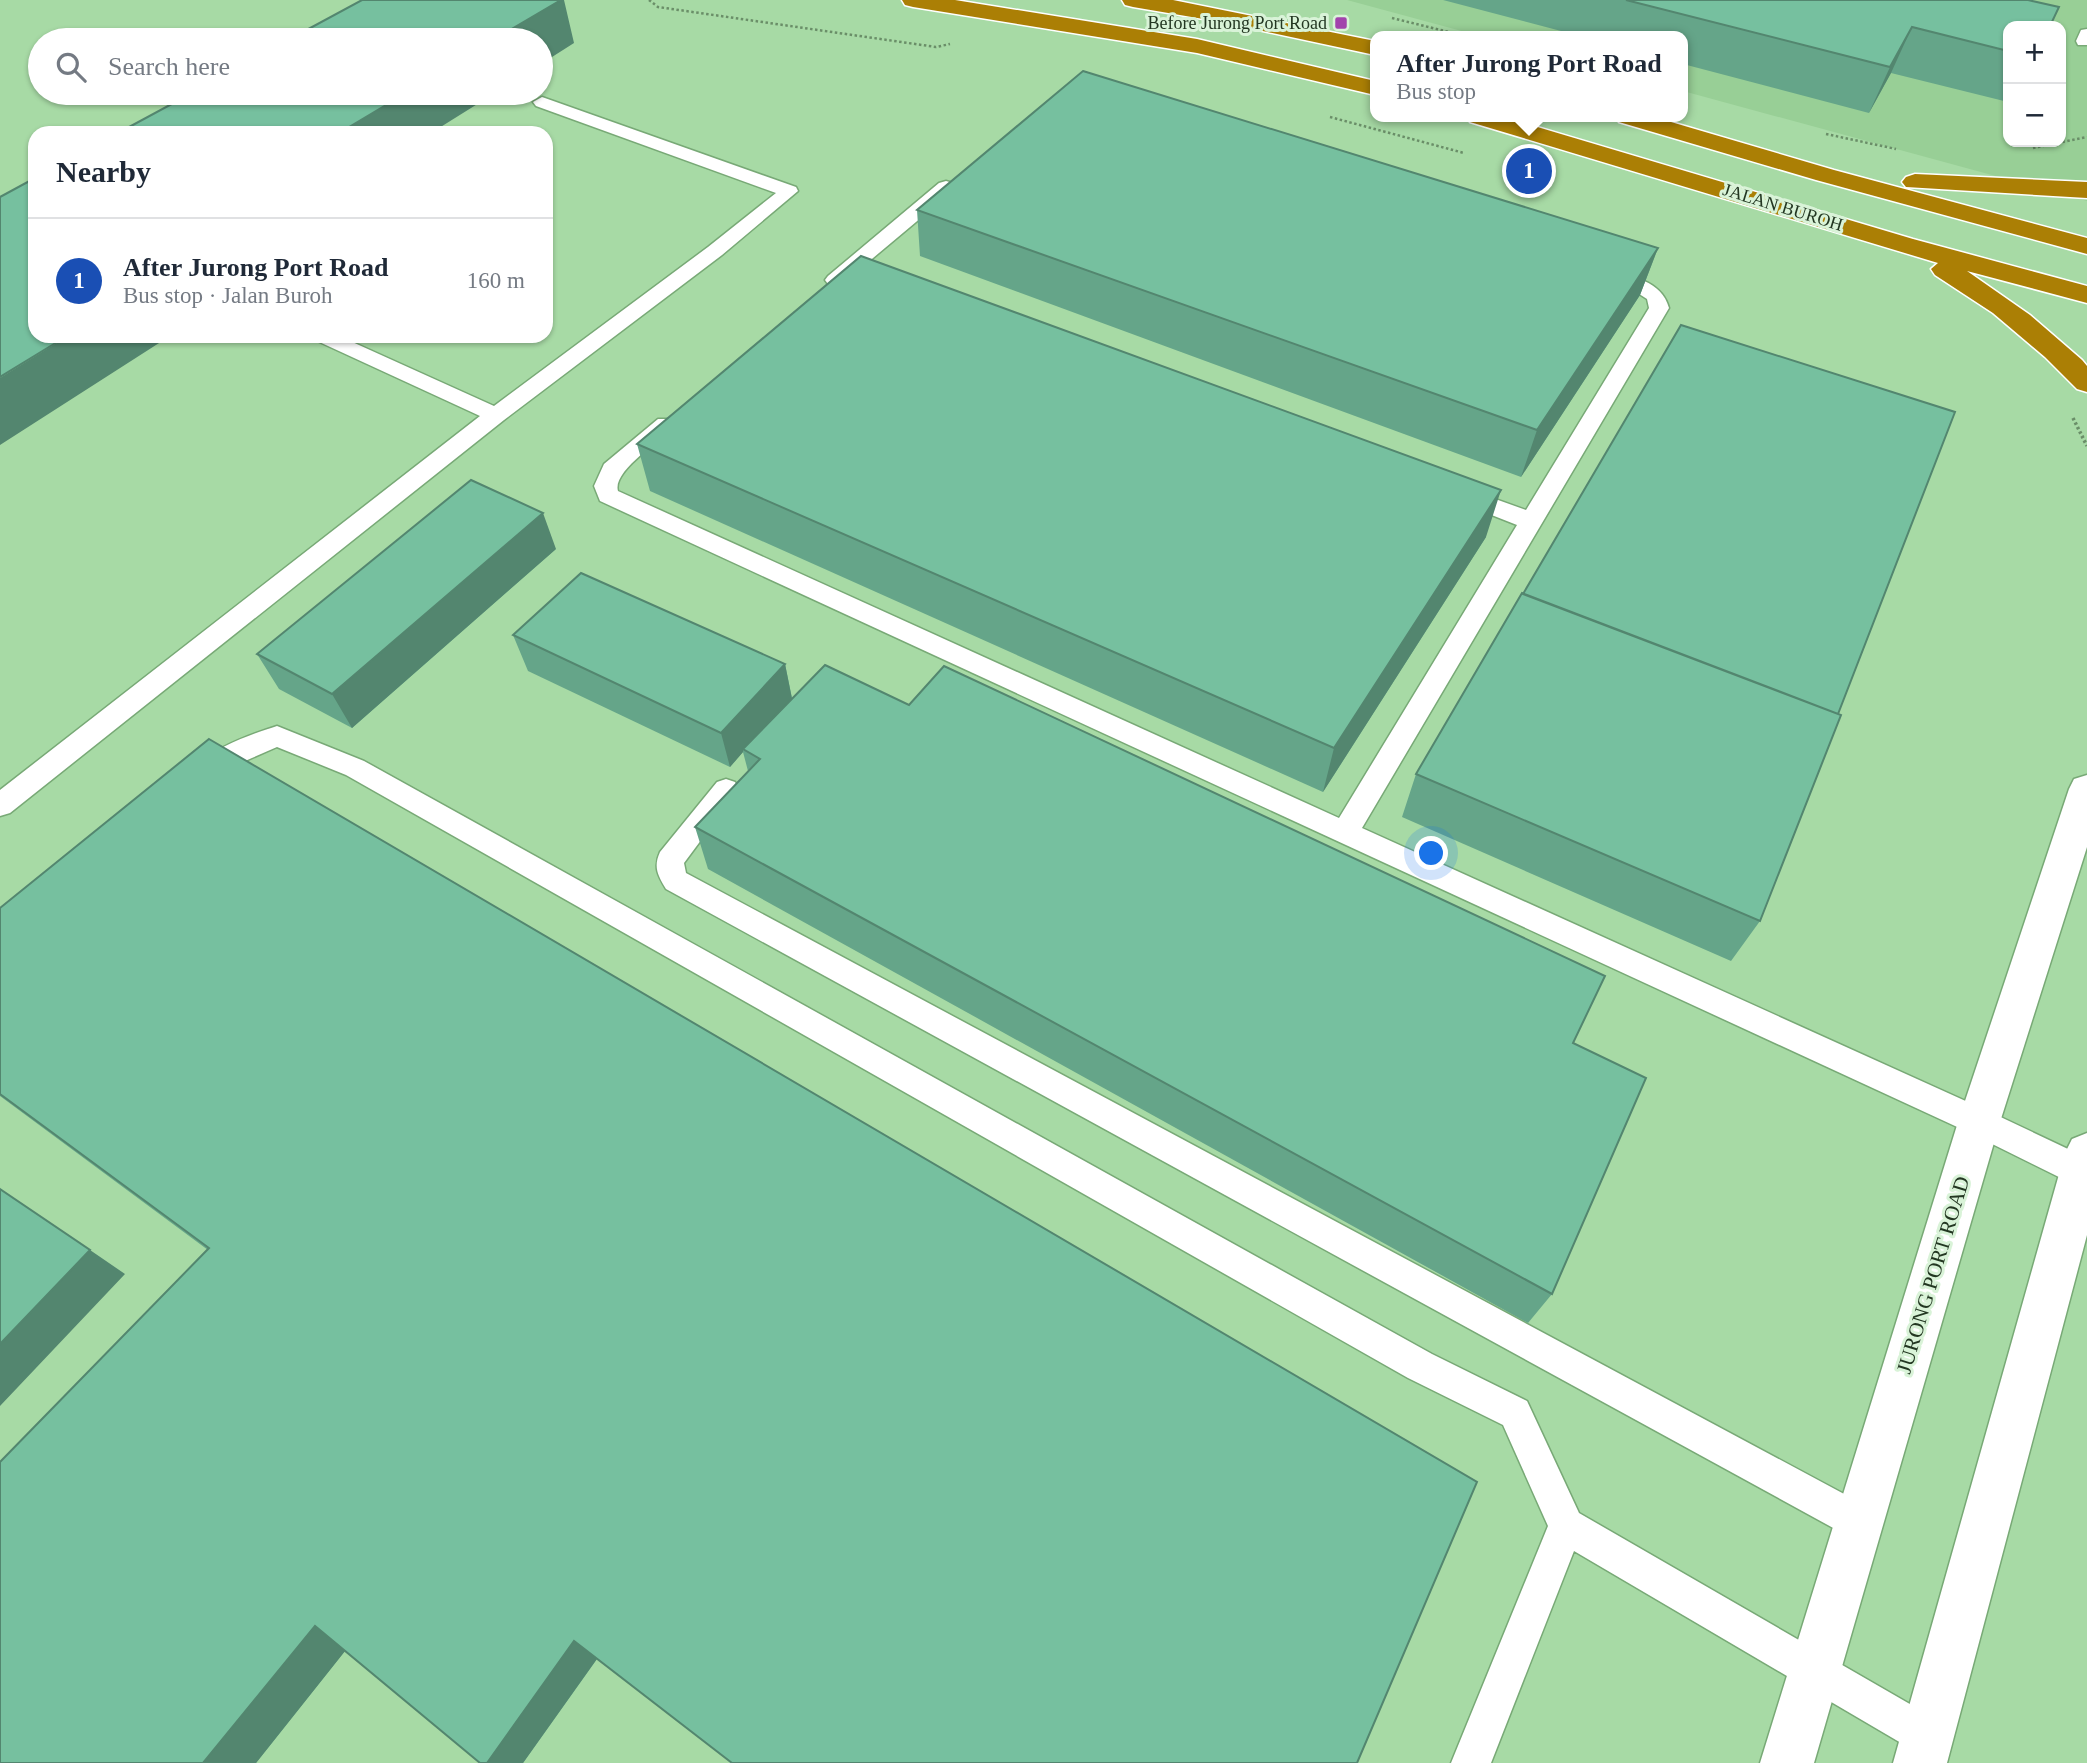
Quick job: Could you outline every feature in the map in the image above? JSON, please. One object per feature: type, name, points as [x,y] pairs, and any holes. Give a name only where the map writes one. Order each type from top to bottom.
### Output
[{"type":"highway","points":[[913,0],[1197,46],[1370,87]]},
{"type":"highway","points":[[1133,0],[1221,15],[1370,47]]},
{"type":"highway","name":"JALAN BUROH","points":[[1496,122],[1904,244],[2087,295]]},
{"type":"highway","name":"JALAN BUROH","points":[[1645,122],[1825,175],[2087,246]]},
{"type":"highway","points":[[1825,175],[1969,186],[2087,190]]},
{"type":"highway","points":[[1904,244],[1987,293],[2063,357],[2087,383]]},
{"type":"street","name":"JURONG PORT ROAD","points":[[1787,1763],[1979,1122],[2087,789]]},
{"type":"street","points":[[1924,1750],[2084,1162]]},
{"type":"lane","points":[[0,806],[496,415],[715,251],[789,191],[549,105]]},
{"type":"lane","points":[[818,295],[964,172]]},
{"type":"lane","points":[[849,269],[875,279]]},
{"type":"lane","points":[[1345,832],[1659,308],[1656,296],[1640,286],[1588,270]]},
{"type":"lane","points":[[337,343],[496,415]]},
{"type":"lane","points":[[684,408],[612,469],[605,485],[608,496],[1979,1122],[2084,1162]]},
{"type":"lane","points":[[1439,487],[1531,521]]},
{"type":"lane","points":[[180,796],[220,761],[277,736],[355,768],[1408,1359],[1515,1413],[1566,1526],[1815,1669],[1924,1750]]},
{"type":"lane","points":[[726,789],[670,860],[670,870],[676,881],[1859,1522]]},
{"type":"lane","points":[[1471,1763],[1566,1526]]},
{"type":"path","points":[[649,0],[658,7],[936,47],[962,41]]},
{"type":"path","points":[[1330,117],[1474,156]]},
{"type":"path","points":[[1816,132],[1896,149]]},
{"type":"path","points":[[2024,150],[2087,137]]},
{"type":"path","points":[[2072,416],[2087,446]]},
{"type":"shaded area","points":[[1347,0],[2087,0],[2087,201],[1688,92],[1688,31],[1462,31]]},
{"type":"building","points":[[362,0],[561,0],[513,28],[310,28]]},
{"type":"building","points":[[1626,0],[2028,0],[2059,7],[2052,21],[2003,21],[2003,50],[1912,27],[1890,67]]},
{"type":"building","points":[[1083,71],[1658,248],[1537,430],[917,210]]},
{"type":"building","points":[[170,105],[386,105],[351,126],[131,126]]},
{"type":"building","points":[[28,182],[28,343],[56,343],[0,377],[0,197]]},
{"type":"building","points":[[861,256],[1501,490],[1334,748],[637,444]]},
{"type":"building","points":[[1681,325],[1955,412],[1838,714],[1523,594]]},
{"type":"building","points":[[471,480],[543,513],[332,694],[257,654]]},
{"type":"building","points":[[581,573],[785,664],[721,733],[513,635]]},
{"type":"building","points":[[1522,593],[1841,715],[1760,921],[1416,774]]},
{"type":"building","points":[[825,665],[909,705],[944,666],[1605,976],[1573,1043],[1646,1078],[1552,1294],[695,827],[760,759],[743,749]]},
{"type":"building","points":[[209,739],[1477,1482],[1357,1763],[732,1763],[574,1641],[487,1763],[480,1763],[315,1626],[203,1763],[0,1763],[0,1462],[209,1248],[0,1094],[0,908]]},
{"type":"building","points":[[0,1189],[90,1250],[0,1344]]},
{"type":"place","name":"Before Jurong Port Road","points":[[1341,23]]},
{"type":"place","name":"After Jurong Port Road","points":[[1529,171]]}]
